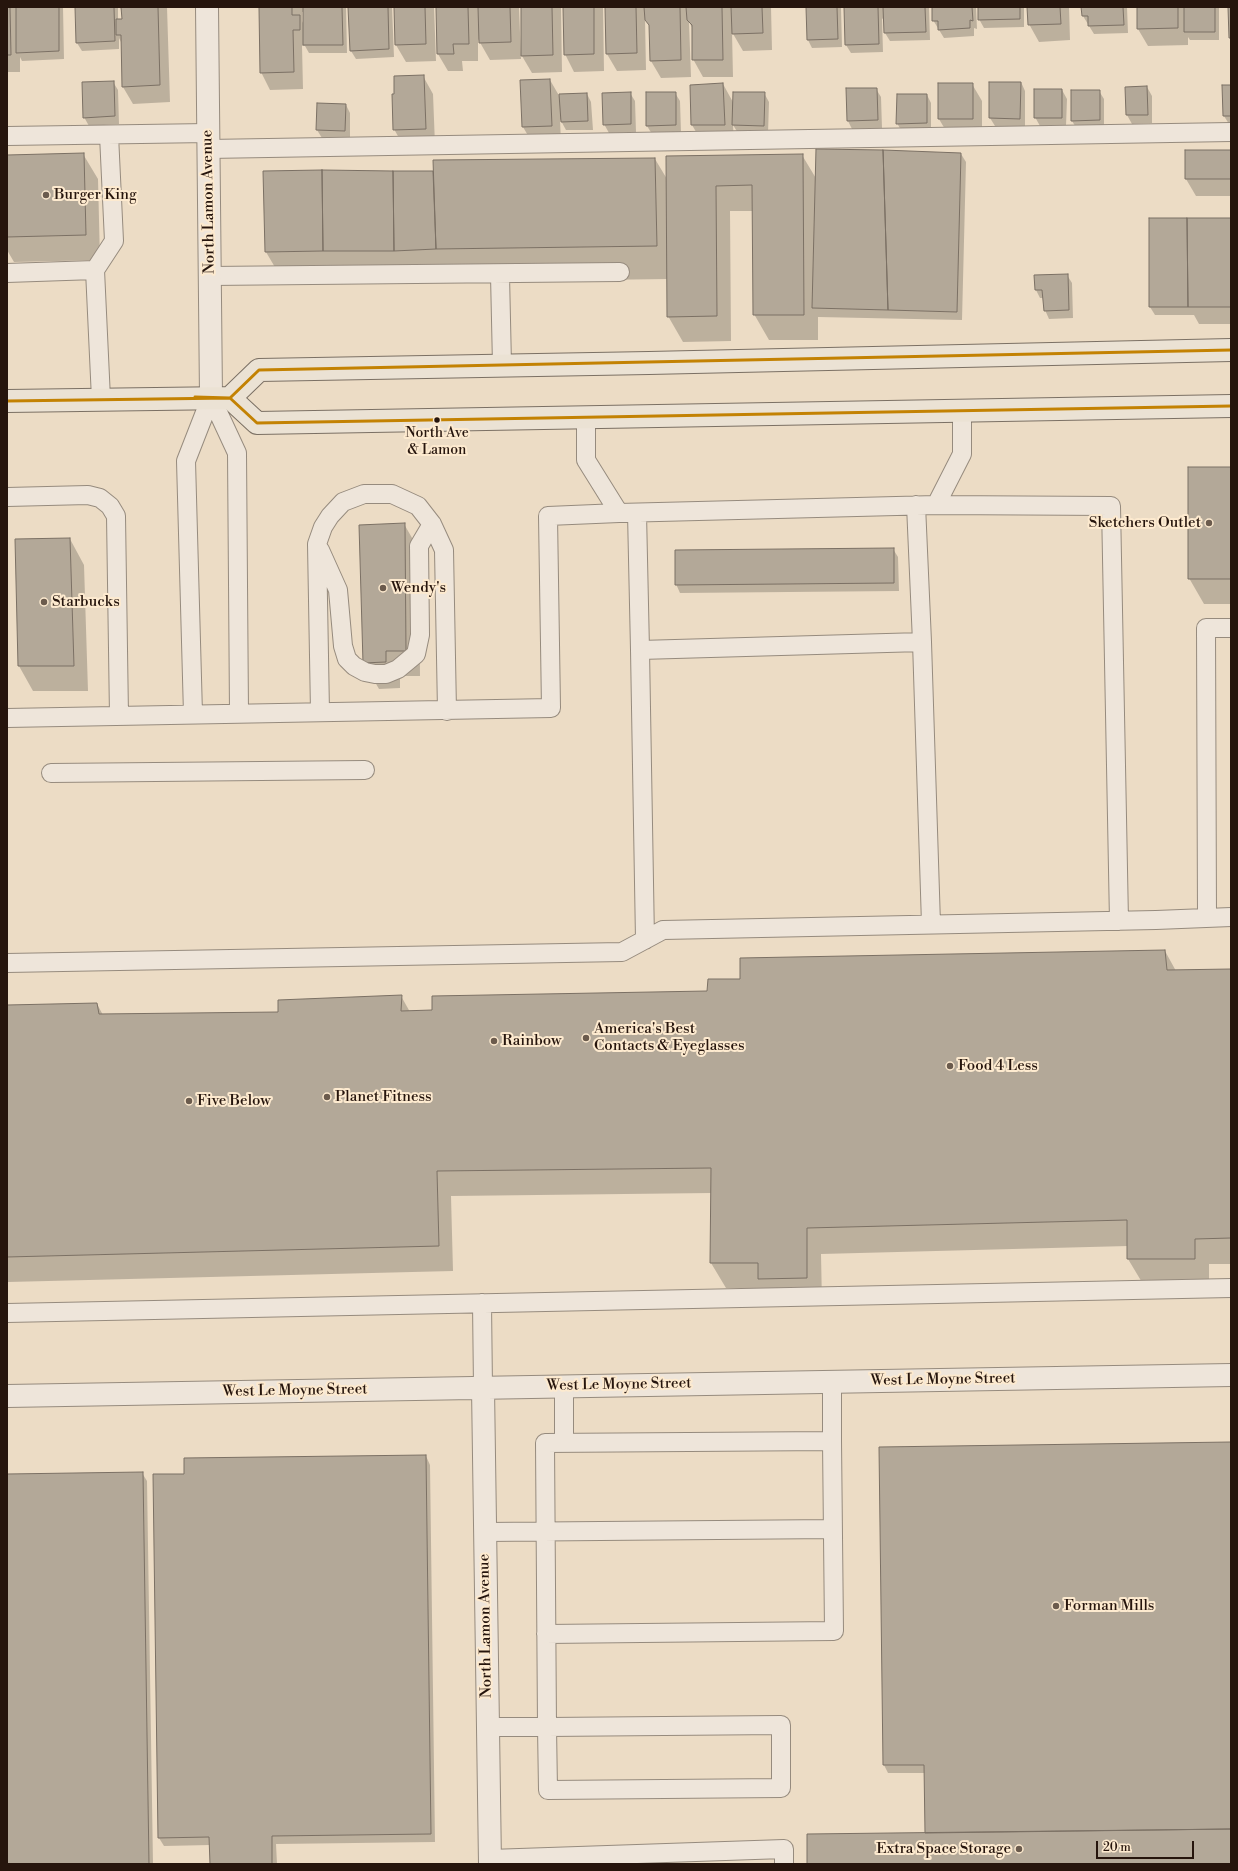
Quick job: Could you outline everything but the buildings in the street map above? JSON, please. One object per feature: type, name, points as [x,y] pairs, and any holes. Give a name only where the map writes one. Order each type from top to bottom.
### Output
[{"type":"main road","points":[[7,401],[220,397],[259,370],[1231,350]]},
{"type":"main road","points":[[220,397],[257,423],[1231,406]]},
{"type":"street","name":"North Lamon Avenue","points":[[207,7],[210,276],[220,397]]},
{"type":"street","name":"West Le Moyne Street","points":[[7,1396],[1231,1375]]},
{"type":"street","name":"North Lamon Avenue","points":[[483,1388],[490,1861]]},
{"type":"lane","points":[[7,136],[109,135],[208,141],[1231,132]]},
{"type":"lane","points":[[101,399],[95,270],[114,241],[109,135]]},
{"type":"lane","points":[[7,273],[95,270]]},
{"type":"lane","points":[[210,276],[500,275],[620,272]]},
{"type":"lane","points":[[500,275],[502,365]]},
{"type":"lane","points":[[220,397],[237,453],[239,713]]},
{"type":"lane","points":[[193,714],[186,461],[220,397]]},
{"type":"lane","points":[[936,505],[962,454],[962,411]]},
{"type":"lane","points":[[586,417],[586,460],[619,512]]},
{"type":"lane","points":[[320,712],[317,544],[323,527],[330,516],[343,502],[364,494],[392,494],[418,506],[432,524],[444,550],[447,710]]},
{"type":"lane","points":[[7,497],[88,495],[100,498],[110,506],[116,516],[119,716]]},
{"type":"lane","points":[[916,505],[931,924]]},
{"type":"lane","points":[[7,718],[551,708],[548,516],[619,512],[916,505],[1111,506],[1119,921]]},
{"type":"lane","points":[[638,512],[645,940]]},
{"type":"lane","points":[[317,544],[338,590],[343,646],[347,659],[354,666],[364,672],[386,674],[398,670],[416,654],[420,635],[419,546],[432,524]]},
{"type":"lane","points":[[1207,918],[1206,628],[1231,628]]},
{"type":"lane","points":[[640,650],[922,642]]},
{"type":"lane","points":[[51,773],[365,770]]},
{"type":"lane","points":[[7,963],[622,952],[663,930],[1119,921],[1231,917]]},
{"type":"lane","points":[[7,1313],[1231,1288]]},
{"type":"lane","points":[[482,1303],[483,1388]]},
{"type":"lane","points":[[546,1634],[834,1631],[832,1382]]},
{"type":"lane","points":[[564,1386],[564,1444]]},
{"type":"lane","points":[[488,1727],[547,1727],[781,1725],[781,1788],[548,1790],[547,1727],[546,1634],[545,1444],[832,1441]]},
{"type":"lane","points":[[485,1532],[833,1529]]},
{"type":"lane","points":[[490,1861],[784,1849],[784,1864]]},
{"type":"transit line","points":[[7,401],[230,398],[259,370],[1231,350]]},
{"type":"transit line","points":[[195,397],[230,398],[257,423],[1231,406]]},
{"type":"place","name":"Burger King","points":[[46,195]]},
{"type":"place","name":"North Ave & Lamon","points":[[437,420]]},
{"type":"place","name":"Sketchers Outlet","points":[[1209,523]]},
{"type":"place","name":"Wendy's","points":[[383,588]]},
{"type":"place","name":"Starbucks","points":[[44,602]]},
{"type":"place","name":"America's Best Contacts & Eyeglasses","points":[[586,1038]]},
{"type":"place","name":"Rainbow","points":[[494,1041]]},
{"type":"place","name":"Food 4 Less","points":[[950,1066]]},
{"type":"place","name":"Planet Fitness","points":[[327,1097]]},
{"type":"place","name":"Five Below","points":[[189,1101]]},
{"type":"place","name":"Forman Mills","points":[[1056,1606]]},
{"type":"place","name":"Extra Space Storage","points":[[1019,1849]]}]
